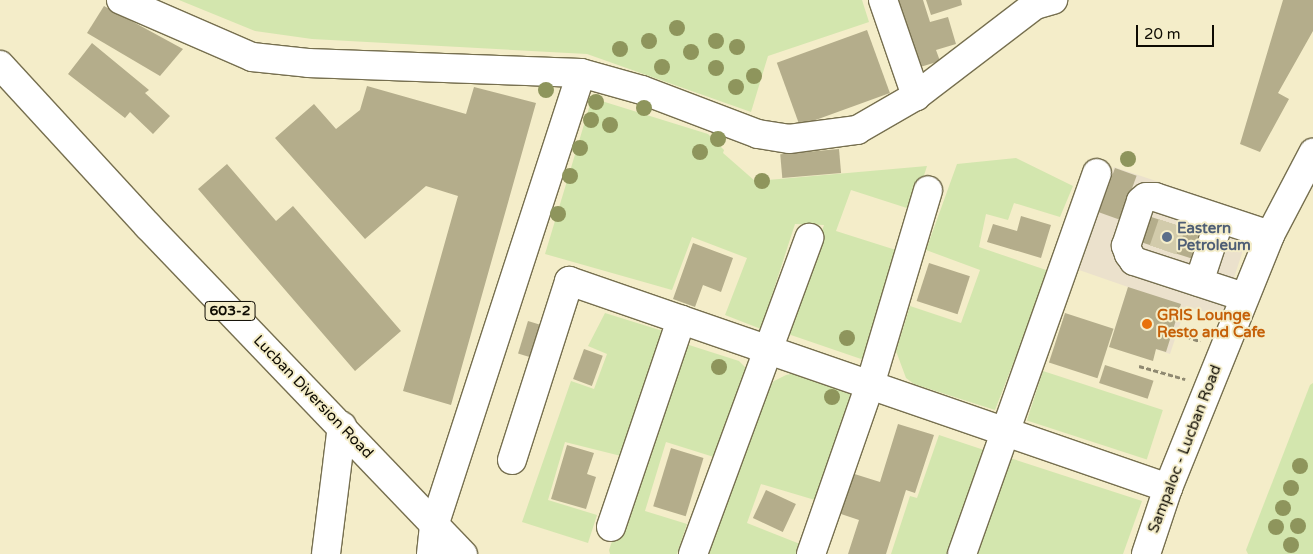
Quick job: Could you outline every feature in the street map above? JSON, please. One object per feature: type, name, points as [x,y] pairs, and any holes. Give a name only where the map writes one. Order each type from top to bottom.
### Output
[{"type":"street","points":[[121,0],[252,56],[308,63],[581,73],[642,90],[758,134],[789,139],[857,130],[916,96],[1035,5],[1053,0]]},
{"type":"street","points":[[883,0],[916,96]]},
{"type":"street","name":"Lucban Diversion Road","points":[[0,65],[148,226],[342,426],[434,526],[463,554]]},
{"type":"street","points":[[431,554],[434,526],[581,73]]},
{"type":"street","name":"Sampaloc - Lucban Road","points":[[1146,554],[1168,488],[1244,297],[1270,236],[1313,153]]},
{"type":"street","points":[[962,554],[1097,173]]},
{"type":"street","points":[[811,554],[870,385],[928,190]]},
{"type":"street","points":[[1244,297],[1199,282],[1160,259],[1134,260],[1128,254],[1126,246],[1141,201],[1146,198],[1155,197],[1175,214],[1220,219],[1270,236]]},
{"type":"street","points":[[1199,282],[1220,219]]},
{"type":"street","points":[[693,554],[809,238]]},
{"type":"street","points":[[512,460],[570,281],[1168,488]]},
{"type":"street","points":[[611,527],[681,320]]},
{"type":"street","points":[[326,554],[342,426]]},
{"type":"path","points":[[1172,331],[1181,334],[1182,329],[1193,332],[1190,338]]},
{"type":"path","points":[[1139,366],[1209,386]]},
{"type":"shaded area","points":[[1114,167],[1255,214],[1221,317],[1186,306],[1170,354],[1113,335],[1128,287],[1079,270]]},
{"type":"green space","points":[[179,0],[862,0],[869,22],[768,56],[751,112],[587,54],[312,39],[255,31]]},
{"type":"green space","points":[[592,98],[708,134],[724,150],[723,153],[755,181],[927,166],[913,210],[851,190],[836,231],[899,251],[864,360],[788,334],[824,225],[795,224],[761,329],[725,315],[747,258],[692,237],[672,290],[545,254]]},
{"type":"green space","points":[[1016,158],[1073,186],[1060,217],[1014,203],[1008,220],[986,214],[979,247],[1049,271],[995,410],[914,384],[906,378],[896,351],[910,306],[961,323],[980,270],[926,250],[957,164]]},
{"type":"green space","points":[[605,313],[666,332],[621,456],[565,442],[548,500],[597,515],[588,543],[522,522],[571,381],[594,389],[607,354],[588,346]]},
{"type":"green space","points":[[689,345],[739,361],[745,367],[747,375],[717,458],[666,442],[645,511],[687,524],[677,554],[610,554],[609,550],[677,352]]},
{"type":"green space","points":[[1043,371],[1163,410],[1147,459],[1027,420]]},
{"type":"green space","points":[[800,372],[852,391],[815,500],[761,484],[747,523],[800,544],[796,554],[706,554],[766,392],[774,381],[786,375]]},
{"type":"green space","points":[[1313,383],[1313,554],[1248,554],[1246,550],[1310,385]]},
{"type":"green space","points":[[939,435],[984,450],[949,554],[891,554],[910,496],[917,498]]},
{"type":"green space","points":[[1007,457],[1142,501],[1123,554],[974,554]]},
{"type":"building","points":[[895,0],[923,0],[930,22],[948,17],[956,44],[936,50],[940,61],[917,68]]},
{"type":"building","points":[[926,0],[961,0],[962,5],[931,15]]},
{"type":"building","points":[[1283,0],[1313,0],[1313,31],[1278,93],[1289,99],[1260,152],[1240,144]]},
{"type":"building","points":[[104,6],[183,49],[160,76],[87,33]]},
{"type":"building","points":[[867,30],[890,93],[800,126],[777,63]]},
{"type":"building","points":[[92,43],[149,90],[145,93],[170,116],[153,134],[130,112],[125,118],[68,74]]},
{"type":"building","points":[[367,86],[466,114],[474,87],[536,103],[451,405],[403,391],[458,196],[426,186],[365,239],[275,138],[314,104],[336,129],[360,110]]},
{"type":"building","points":[[839,149],[841,173],[782,178],[780,154]]},
{"type":"building","points":[[227,164],[276,221],[293,206],[401,331],[355,371],[198,189]]},
{"type":"building","points":[[1115,168],[1137,176],[1121,220],[1099,212]]},
{"type":"building","name":"Eastern Petroleum","points":[[1145,215],[1199,233],[1191,258],[1137,241]]},
{"type":"building","points":[[1021,216],[1051,225],[1041,258],[987,242],[993,224],[1017,231]]},
{"type":"building","points":[[693,243],[733,258],[721,292],[703,285],[695,307],[673,299]]},
{"type":"building","points":[[929,263],[970,276],[958,314],[917,301]]},
{"type":"building","points":[[1128,287],[1181,304],[1166,352],[1156,349],[1153,361],[1109,347]]},
{"type":"building","points":[[1065,313],[1114,329],[1097,378],[1049,362]]},
{"type":"building","points":[[528,321],[544,326],[534,358],[518,354]]},
{"type":"building","points":[[584,349],[603,356],[592,386],[573,379]]},
{"type":"building","points":[[1105,365],[1154,381],[1148,399],[1099,383]]},
{"type":"building","points":[[898,424],[934,435],[915,493],[906,490],[886,554],[848,554],[859,520],[832,511],[845,471],[880,482]]},
{"type":"building","points":[[567,445],[594,453],[587,474],[596,477],[586,509],[551,499]]},
{"type":"building","points":[[671,448],[704,458],[686,516],[653,506]]},
{"type":"building","points":[[766,490],[796,504],[783,532],[753,518]]},
{"type":"tunnel","points":[[1163,250],[1172,224]]},
{"type":"place","name":"Eastern Petroleum","points":[[1167,237]]},
{"type":"place","name":"GRIS Lounge Resto and Cafe","points":[[1147,324]]}]
